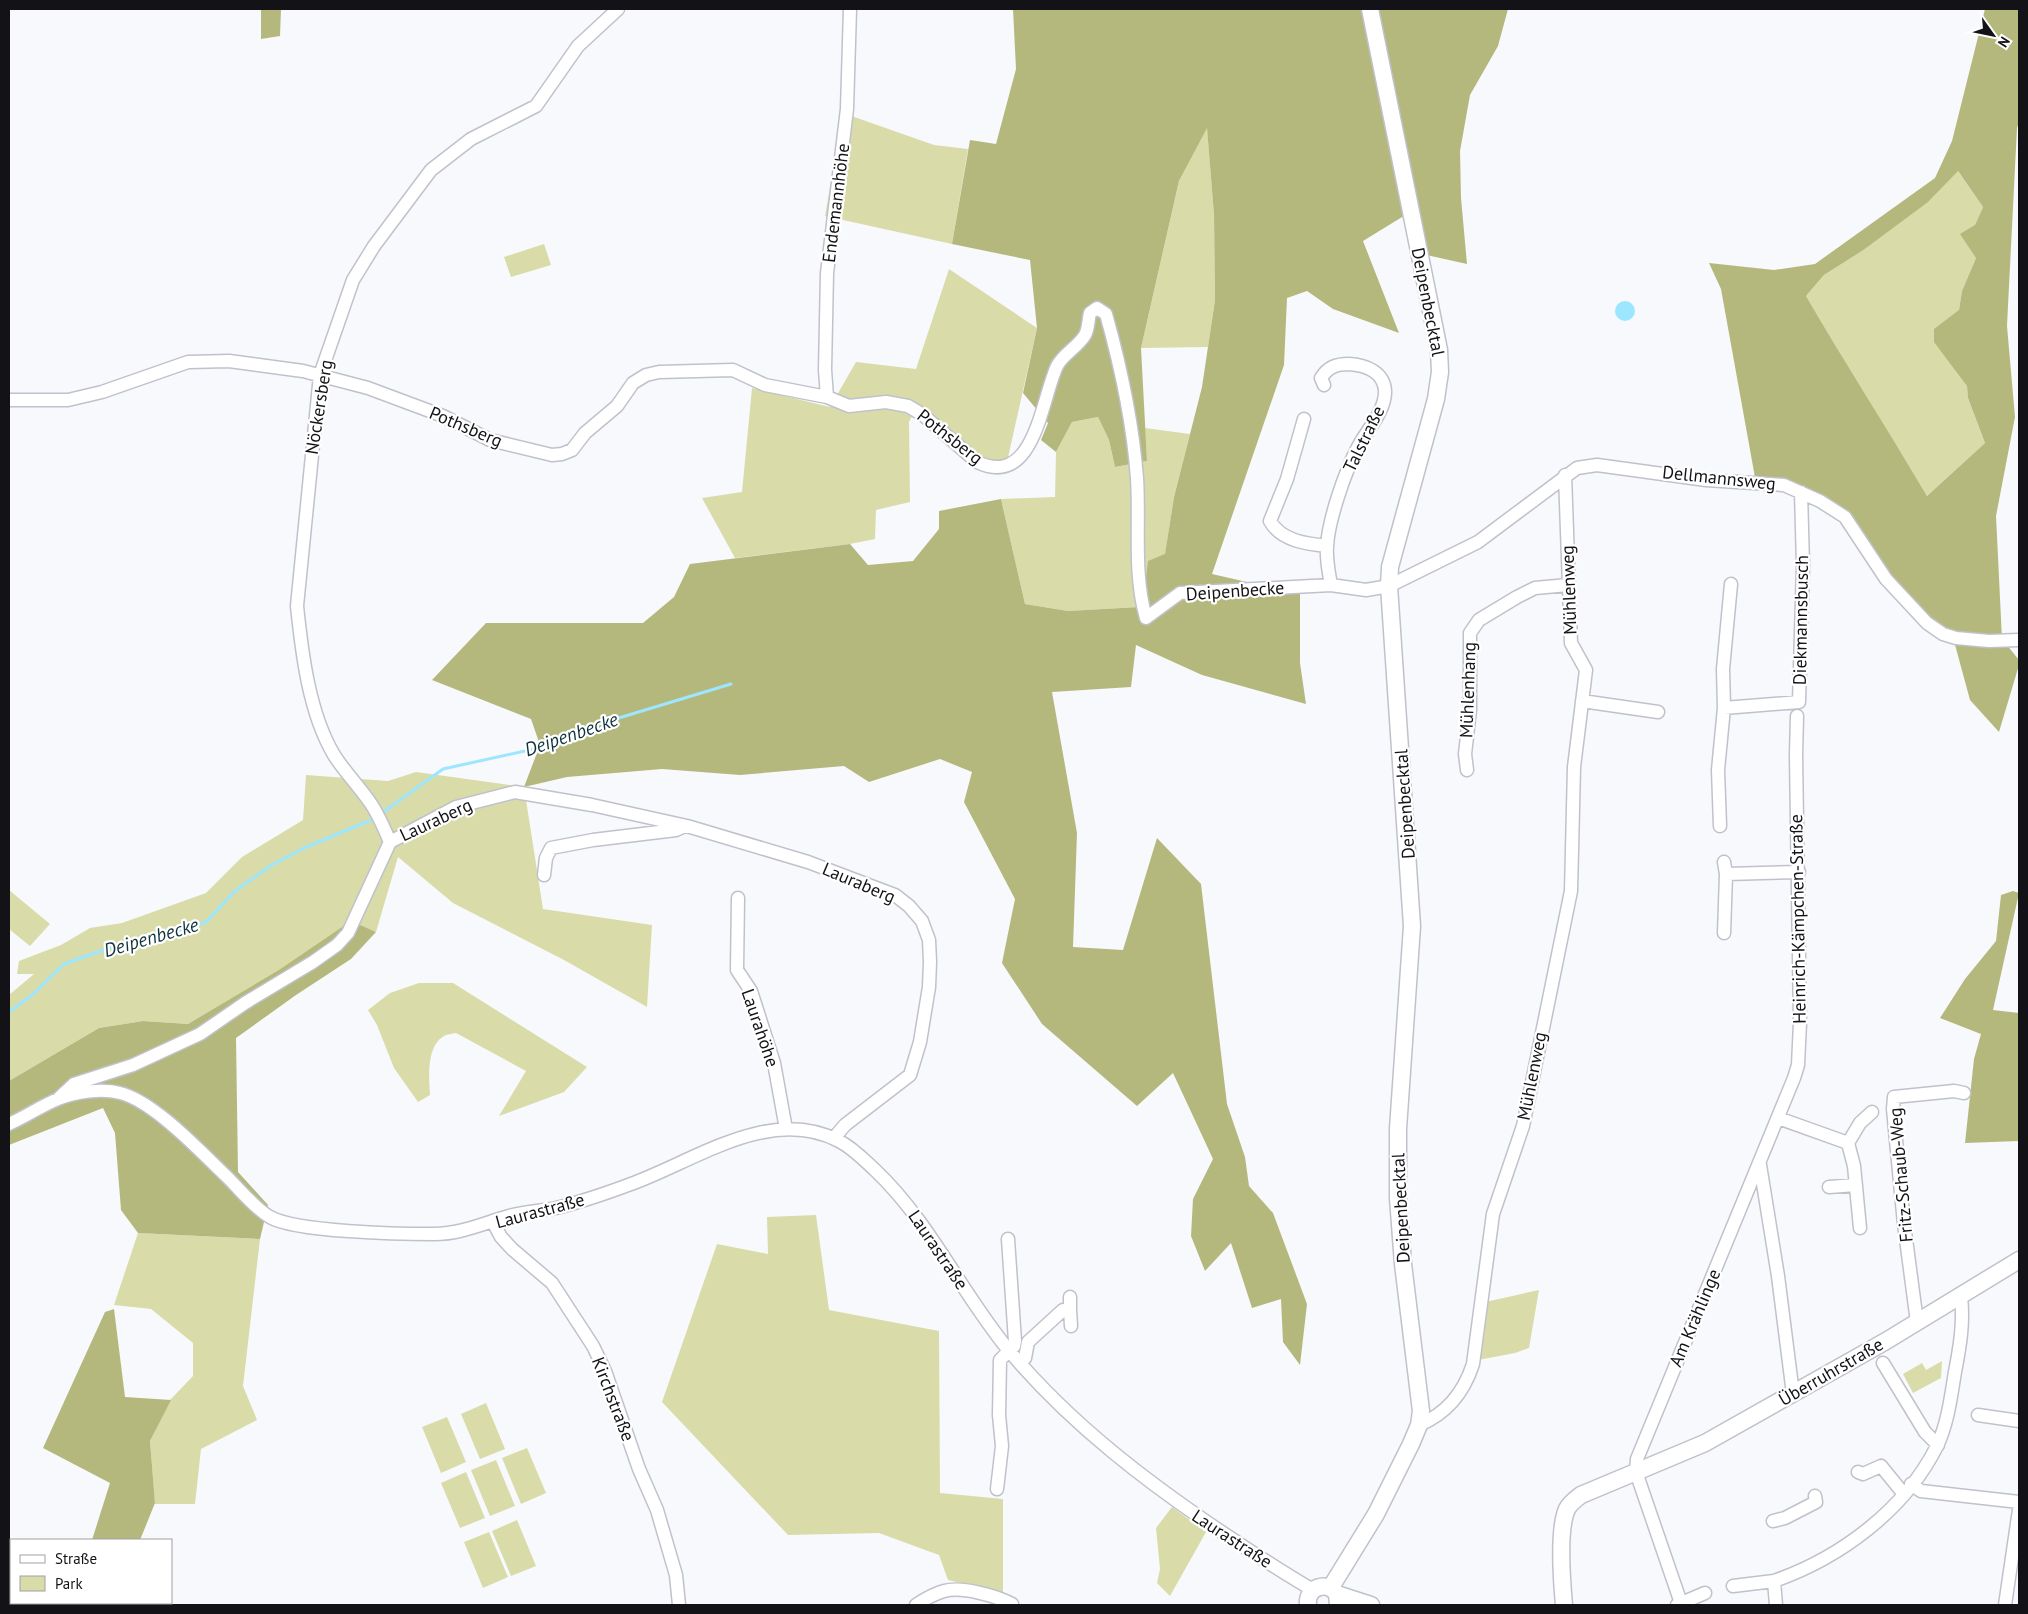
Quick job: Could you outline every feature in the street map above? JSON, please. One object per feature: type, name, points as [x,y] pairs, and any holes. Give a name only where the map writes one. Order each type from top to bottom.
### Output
[{"type":"main road","name":"Deipenbecktal","points":[[1335,1596],[1419,1425],[1420,1411],[1403,1264],[1398,1198],[1398,1129],[1412,926],[1389,586],[1390,567],[1436,399],[1440,372],[1439,350],[1370,9]]},
{"type":"main road","name":"Überruhrstraße","points":[[1564,1605],[1562,1580],[1563,1541],[1567,1507],[1581,1495],[1705,1443],[1961,1297],[2019,1260]]},
{"type":"main road","points":[[1310,1598],[1324,1586],[1335,1596],[1368,1605]]},
{"type":"street","name":"Nöckersberg","points":[[390,842],[370,802],[334,755],[320,721],[306,673],[300,641],[296,606],[320,375],[353,280],[417,186],[431,170],[458,147],[536,106],[550,88],[571,54],[606,13],[618,9]]},
{"type":"street","name":"Endemannhöhe","points":[[827,397],[825,370],[827,273],[847,109],[850,9]]},
{"type":"street","name":"Pothsberg","points":[[9,400],[68,400],[102,392],[188,362],[229,361],[320,375],[368,388],[418,406],[490,440],[552,455],[572,450],[593,425],[617,406],[633,384],[652,373],[733,370],[765,385],[827,397],[849,406],[886,402],[908,406],[923,415],[977,462],[984,465],[1009,466],[1015,462],[1037,428],[1059,362],[1084,338],[1088,330],[1090,313],[1097,308],[1104,311],[1112,336],[1134,454],[1139,542],[1138,583],[1146,618]]},
{"type":"street","name":"Talstraße","points":[[1324,385],[1321,378],[1334,365],[1356,364],[1368,368],[1379,375],[1385,392],[1379,410],[1347,470],[1327,546],[1331,585]]},
{"type":"street","points":[[1304,419],[1287,479],[1270,522],[1274,528],[1287,537],[1303,543],[1327,546]]},
{"type":"street","name":"Dellmannsweg","points":[[1389,586],[1478,542],[1504,525],[1565,475],[1577,468],[1597,465],[1706,480],[1771,483],[1784,485],[1801,492],[1833,508],[1845,517],[1886,579],[1927,623],[1943,634],[1956,638],[1989,641],[2019,640]]},
{"type":"street","name":"Mühlenweg","points":[[1419,1425],[1433,1419],[1458,1396],[1468,1379],[1473,1364],[1493,1214],[1523,1126],[1571,890],[1574,767],[1586,670],[1571,643],[1565,475]]},
{"type":"street","name":"Diekmannsbusch","points":[[1724,708],[1799,702],[1803,565],[1801,492]]},
{"type":"street","points":[[1720,826],[1718,770],[1724,708],[1723,669],[1731,584]]},
{"type":"street","points":[[1331,585],[1366,590],[1389,586]]},
{"type":"street","name":"Deipenbecke","points":[[1146,618],[1180,593],[1331,585]]},
{"type":"street","name":"Mühlenhang","points":[[1467,770],[1464,754],[1470,710],[1470,633],[1478,620],[1535,588],[1568,585]]},
{"type":"street","points":[[1582,701],[1658,712]]},
{"type":"street","name":"Heinrich-Kämpchen-Straße","points":[[1760,1165],[1794,1078],[1799,1051],[1797,716]]},
{"type":"street","name":"Lauraberg","points":[[390,842],[456,807],[515,792],[582,803],[687,826],[808,862],[896,895],[922,921],[928,940],[930,978],[920,1042],[910,1075],[845,1124],[834,1138]]},
{"type":"street","points":[[544,875],[546,858],[551,848],[676,830],[687,826]]},
{"type":"street","points":[[59,1098],[64,1091],[80,1081],[133,1065],[200,1034],[337,945],[356,921],[390,842]]},
{"type":"street","points":[[1724,932],[1725,868],[1798,872]]},
{"type":"street","name":"Laurahöhe","points":[[738,898],[737,970],[751,991],[774,1063],[786,1129]]},
{"type":"street","name":"Laurastraße","points":[[9,1124],[59,1098],[98,1091],[120,1093],[141,1102],[157,1114],[209,1159],[268,1217],[325,1228],[438,1234],[473,1229],[511,1215],[559,1207],[620,1188],[730,1142],[768,1131],[786,1129],[811,1132],[834,1138],[862,1157],[909,1206],[968,1295],[1010,1352],[1088,1431],[1164,1493],[1268,1563],[1310,1598]]},
{"type":"street","name":"Fritz-Schaub-Weg","points":[[1917,1322],[1904,1224],[1893,1109],[1894,1097],[1954,1091],[1964,1093]]},
{"type":"street","points":[[1848,1143],[1860,1123],[1872,1112]]},
{"type":"street","points":[[1778,1118],[1848,1143],[1852,1152],[1860,1228]]},
{"type":"street","points":[[1760,1165],[1778,1276],[1793,1394]]},
{"type":"street","name":"Am Krählinge","points":[[1636,1472],[1641,1450],[1760,1165]]},
{"type":"street","points":[[1829,1187],[1856,1185]]},
{"type":"street","name":"Kirchstraße","points":[[493,1222],[501,1237],[512,1249],[552,1283],[593,1346],[605,1371],[639,1469],[657,1510],[676,1575],[679,1605]]},
{"type":"street","points":[[997,1489],[1002,1446],[1000,1360],[1010,1352],[1015,1341],[1008,1240]]},
{"type":"street","points":[[1733,1586],[1774,1581],[1830,1556],[1872,1525],[1907,1489],[1938,1445],[1951,1398],[1961,1340],[1963,1314],[1961,1297]]},
{"type":"street","points":[[1020,1363],[1025,1358],[1028,1342],[1070,1303],[1071,1326]]},
{"type":"street","points":[[1883,1363],[1925,1432],[1938,1445]]},
{"type":"street","points":[[1978,1415],[2019,1421]]},
{"type":"street","points":[[1858,1472],[1863,1474],[1881,1466],[1907,1489],[2019,1502]]},
{"type":"street","points":[[1636,1472],[1679,1604],[1705,1593]]},
{"type":"street","points":[[1773,1521],[1816,1502],[1815,1496]]},
{"type":"street","points":[[2005,1605],[2019,1510]]},
{"type":"street","points":[[1774,1581],[1776,1605]]},
{"type":"street","points":[[916,1605],[930,1596],[946,1590],[999,1597],[1012,1604]]},
{"type":"green space","points":[[261,9],[281,9],[280,36],[261,39]]},
{"type":"green space","points":[[1013,9],[1367,9],[1407,214],[1363,241],[1399,333],[1333,309],[1307,291],[1287,298],[1284,365],[1212,574],[1300,594],[1300,663],[1306,704],[1202,675],[1136,645],[1131,687],[1052,692],[1077,833],[1073,947],[1123,950],[1157,838],[1201,884],[1227,1104],[1245,1157],[1249,1186],[1273,1213],[1307,1304],[1300,1365],[1283,1342],[1281,1299],[1252,1308],[1231,1243],[1205,1271],[1191,1236],[1193,1199],[1213,1159],[1173,1073],[1137,1106],[1042,1024],[1002,963],[1015,899],[964,802],[972,772],[940,759],[869,782],[844,766],[740,775],[662,769],[567,777],[524,787],[540,745],[531,719],[432,680],[486,623],[643,623],[674,597],[690,564],[850,544],[868,565],[913,561],[939,529],[939,511],[1001,499],[1025,604],[1068,611],[1139,607],[1143,603],[1148,561],[1165,554],[1174,497],[1202,387],[1215,300],[1214,215],[1207,128],[1179,181],[1141,348],[1147,461],[1115,467],[1109,440],[1098,417],[1072,422],[1056,452],[1041,440],[1048,423],[1023,393],[1037,328],[1030,260],[952,244],[970,140],[996,144],[1016,69]]},
{"type":"green space","points":[[1373,9],[1508,9],[1498,46],[1470,95],[1460,151],[1461,198],[1467,264],[1422,254]]},
{"type":"green space","points":[[1985,9],[2019,9],[2019,122],[2017,128],[2007,326],[2015,417],[1996,516],[2002,639],[2019,660],[2019,665],[1999,732],[1970,700],[1954,641],[1928,621],[1834,507],[1756,483],[1721,289],[1709,263],[1774,270],[1815,264],[1935,178],[1952,141]],"holes":[[[1958,171],[1983,207],[1975,225],[1960,234],[1976,258],[1962,291],[1959,310],[1934,329],[1934,342],[1967,386],[1968,398],[1985,443],[1927,496],[1806,296],[1824,275],[1862,251],[1928,202]]]},
{"type":"green space","points":[[843,113],[934,145],[968,149],[952,244],[825,216]]},
{"type":"green space","points":[[1207,127],[1214,215],[1215,300],[1208,347],[1141,348],[1179,181]]},
{"type":"green space","points":[[1957,170],[1983,207],[1975,225],[1976,258],[1962,291],[1959,310],[1962,378],[1967,386],[1968,398],[1985,443],[1927,496],[1806,296],[1824,275],[1862,251]]},
{"type":"green space","points":[[544,244],[551,265],[511,277],[504,257]]},
{"type":"green space","points":[[949,269],[1037,328],[1007,462],[985,462],[914,412],[909,422],[910,502],[876,510],[875,539],[850,544],[735,558],[702,498],[742,492],[752,388],[830,407],[856,362],[916,369]]},
{"type":"green space","points":[[1098,417],[1109,440],[1115,467],[1147,461],[1145,428],[1190,434],[1174,497],[1165,555],[1143,603],[1139,607],[1068,611],[1025,604],[1001,499],[1055,497],[1056,452],[1072,422]]},
{"type":"green space","points":[[416,772],[524,787],[543,909],[652,925],[647,1007],[564,960],[453,903],[398,857],[376,932],[351,922],[342,935],[188,1024],[143,1021],[99,1028],[9,1081],[9,995],[34,974],[17,974],[19,961],[61,945],[90,928],[122,923],[206,893],[242,857],[303,820],[306,775],[388,781]]},
{"type":"green space","points":[[9,890],[50,924],[30,946],[9,929]]},
{"type":"green space","points":[[2013,891],[2019,893],[1993,1010],[2019,1013],[2019,1141],[1965,1143],[1974,1059],[1981,1034],[1940,1018],[1965,979],[1996,941],[2001,895]]},
{"type":"green space","points":[[351,921],[376,932],[351,959],[236,1038],[238,1172],[268,1205],[260,1239],[138,1233],[121,1210],[115,1133],[103,1108],[9,1145],[9,1081],[99,1028],[143,1021],[188,1024],[279,970]]},
{"type":"green space","points":[[419,983],[453,983],[587,1067],[564,1092],[499,1116],[526,1071],[456,1033],[448,1034],[438,1041],[431,1055],[429,1072],[430,1095],[418,1102],[394,1068],[377,1025],[368,1010],[390,993]]},
{"type":"green space","points":[[816,1215],[829,1310],[939,1331],[940,1493],[1003,1499],[1003,1593],[948,1580],[939,1555],[879,1533],[788,1535],[662,1402],[717,1244],[768,1254],[767,1217]]},
{"type":"green space","points":[[138,1233],[260,1239],[243,1386],[257,1420],[201,1449],[195,1504],[155,1504],[150,1441],[170,1400],[193,1376],[193,1343],[151,1309],[114,1305]]},
{"type":"green space","points":[[1539,1290],[1529,1348],[1515,1353],[1478,1360],[1485,1302]]},
{"type":"green space","points":[[114,1309],[125,1397],[171,1400],[150,1441],[155,1503],[140,1539],[92,1539],[110,1483],[43,1448],[105,1312]]},
{"type":"green space","points":[[1942,1361],[1941,1378],[1913,1393],[1903,1374],[1922,1363],[1926,1370]]},
{"type":"green space","points":[[486,1403],[505,1449],[480,1459],[461,1414]]},
{"type":"green space","points":[[447,1417],[466,1462],[441,1473],[422,1427]]},
{"type":"green space","points":[[527,1448],[546,1493],[521,1504],[502,1458]]},
{"type":"green space","points":[[496,1460],[515,1506],[490,1516],[471,1470]]},
{"type":"green space","points":[[466,1472],[485,1518],[460,1528],[441,1483]]},
{"type":"green space","points":[[1172,1507],[1206,1532],[1170,1596],[1157,1583],[1160,1569],[1156,1528]]},
{"type":"green space","points":[[517,1520],[536,1566],[511,1576],[492,1531]]},
{"type":"green space","points":[[489,1532],[508,1577],[483,1588],[464,1542]]},
{"type":"water","points":[[1625,301],[1632,304],[1635,311],[1632,318],[1625,321],[1618,318],[1615,311],[1618,304]]},
{"type":"waterway","name":"Deipenbecke","points":[[382,813],[443,769],[552,745],[599,724],[731,684]]},
{"type":"waterway","name":"Deipenbecke","points":[[9,1012],[32,995],[64,964],[129,941],[173,933],[206,922],[235,891],[270,866],[304,848],[371,820]]}]
